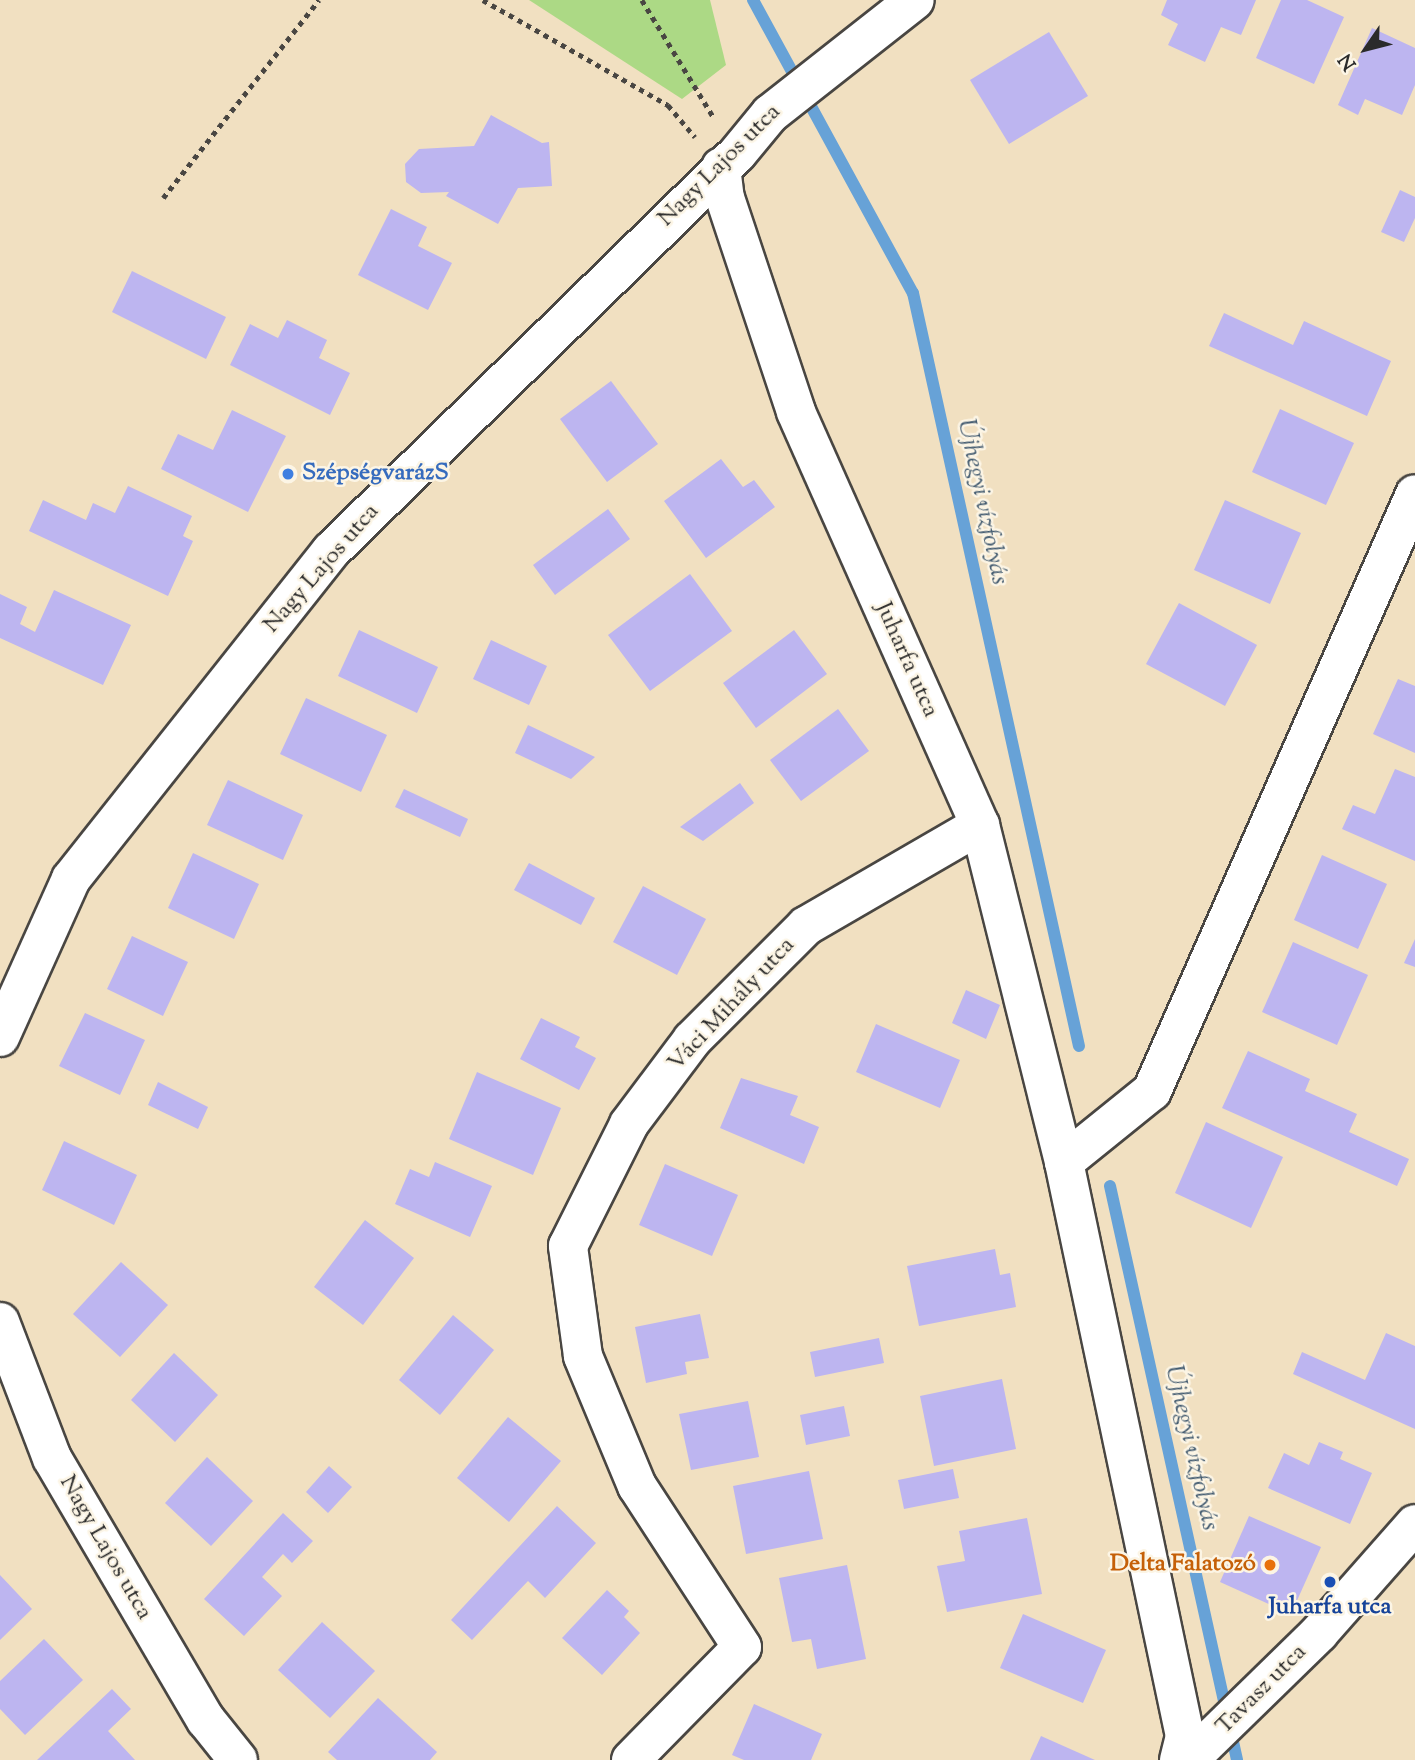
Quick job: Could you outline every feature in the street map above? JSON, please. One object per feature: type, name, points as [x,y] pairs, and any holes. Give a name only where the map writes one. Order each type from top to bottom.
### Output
[{"type":"street","name":"Nagy Lajos utca","points":[[0,1037],[71,879],[331,551],[729,160],[770,114],[915,0]]},
{"type":"street","name":"Juharfa utca","points":[[729,160],[725,198],[796,412],[979,825],[1065,1162],[1185,1736],[1179,1760]]},
{"type":"street","points":[[1065,1162],[1152,1091],[1415,494]]},
{"type":"street","name":"Váci Mihály utca","points":[[631,1760],[742,1647],[637,1486],[583,1356],[568,1247],[629,1124],[692,1040],[806,926],[979,825]]},
{"type":"street","name":"Nagy Lajos utca","points":[[0,1322],[52,1458],[206,1720],[238,1760]]},
{"type":"street","name":"Tavasz utca","points":[[1189,1760],[1268,1686],[1415,1524]]},
{"type":"path","points":[[163,198],[319,0]]},
{"type":"path","points":[[483,0],[668,105],[729,160]]},
{"type":"path","points":[[642,0],[729,160]]},
{"type":"green space","points":[[529,0],[710,0],[726,65],[682,99]]},
{"type":"building","points":[[1167,0],[1256,0],[1241,35],[1221,27],[1205,62],[1168,45],[1178,24],[1161,15]]},
{"type":"building","points":[[1281,0],[1307,0],[1344,17],[1314,84],[1256,58]]},
{"type":"building","points":[[1372,28],[1415,48],[1415,85],[1402,115],[1365,99],[1358,115],[1338,105]]},
{"type":"building","points":[[1049,32],[1088,96],[1009,144],[970,80]]},
{"type":"building","points":[[491,115],[542,143],[549,142],[552,186],[518,188],[498,224],[446,196],[449,192],[421,193],[406,182],[405,164],[419,149],[474,146]]},
{"type":"building","points":[[1400,190],[1415,197],[1415,218],[1404,242],[1381,232]]},
{"type":"building","points":[[391,209],[427,227],[418,246],[452,263],[428,310],[358,275]]},
{"type":"building","points":[[132,271],[226,317],[206,359],[112,312]]},
{"type":"building","points":[[1224,313],[1293,345],[1304,321],[1391,361],[1367,416],[1209,346]]},
{"type":"building","points":[[287,320],[327,340],[319,358],[350,373],[330,415],[230,365],[250,324],[278,338]]},
{"type":"building","points":[[611,381],[658,444],[607,482],[560,419]]},
{"type":"building","points":[[1280,409],[1354,443],[1326,505],[1252,472]]},
{"type":"building","points":[[232,410],[286,436],[248,512],[161,469],[178,434],[213,450]]},
{"type":"building","points":[[721,459],[743,487],[754,480],[775,507],[706,558],[664,501]]},
{"type":"building","points":[[128,486],[192,516],[183,536],[193,541],[168,596],[29,531],[43,500],[86,520],[93,503],[115,513]]},
{"type":"building","points":[[1225,500],[1301,533],[1270,604],[1194,570]]},
{"type":"building","points":[[608,509],[630,539],[555,595],[533,565]]},
{"type":"building","points":[[690,574],[732,631],[650,691],[608,635]]},
{"type":"building","points":[[54,590],[131,625],[103,685],[0,638],[0,594],[27,607],[20,624],[35,632]]},
{"type":"building","points":[[1179,603],[1257,645],[1225,706],[1146,664]]},
{"type":"building","points":[[359,630],[438,667],[417,713],[338,676]]},
{"type":"building","points":[[794,630],[827,674],[756,728],[723,683]]},
{"type":"building","points":[[491,640],[547,666],[529,705],[473,679]]},
{"type":"building","points":[[1398,679],[1415,686],[1415,753],[1373,734]]},
{"type":"building","points":[[306,698],[387,735],[361,792],[280,754]]},
{"type":"building","points":[[838,709],[869,751],[801,801],[770,760]]},
{"type":"building","points":[[528,725],[595,757],[571,779],[515,753]]},
{"type":"building","points":[[1395,769],[1415,777],[1415,861],[1342,829],[1353,805],[1375,814]]},
{"type":"building","points":[[228,780],[303,815],[283,860],[207,825]]},
{"type":"building","points":[[740,783],[754,803],[703,841],[680,827]]},
{"type":"building","points":[[404,789],[468,819],[460,837],[395,807]]},
{"type":"building","points":[[193,853],[259,884],[234,939],[168,908]]},
{"type":"building","points":[[1322,855],[1387,884],[1358,949],[1294,920]]},
{"type":"building","points":[[529,863],[595,898],[581,925],[514,890]]},
{"type":"building","points":[[643,886],[706,919],[677,975],[613,942]]},
{"type":"building","points":[[132,936],[188,962],[163,1016],[107,989]]},
{"type":"building","points":[[1415,939],[1415,967],[1404,963]]},
{"type":"building","points":[[1293,942],[1368,975],[1337,1045],[1262,1012]]},
{"type":"building","points":[[966,990],[1000,1005],[986,1039],[952,1023]]},
{"type":"building","points":[[85,1013],[145,1040],[120,1095],[59,1066]]},
{"type":"building","points":[[541,1018],[580,1037],[575,1047],[596,1058],[579,1090],[520,1059]]},
{"type":"building","points":[[876,1024],[960,1060],[940,1108],[856,1072]]},
{"type":"building","points":[[1248,1051],[1310,1079],[1305,1091],[1357,1114],[1349,1132],[1409,1159],[1397,1186],[1222,1108]]},
{"type":"building","points":[[477,1072],[561,1108],[533,1175],[449,1139]]},
{"type":"building","points":[[741,1078],[798,1096],[790,1115],[819,1127],[804,1164],[720,1128]]},
{"type":"building","points":[[158,1082],[208,1107],[198,1129],[148,1105]]},
{"type":"building","points":[[1206,1122],[1283,1157],[1251,1228],[1175,1193]]},
{"type":"building","points":[[64,1141],[137,1175],[114,1225],[42,1190]]},
{"type":"building","points":[[435,1162],[492,1186],[470,1237],[395,1204],[410,1169],[429,1177]]},
{"type":"building","points":[[665,1164],[738,1195],[712,1256],[639,1225]]},
{"type":"building","points":[[365,1220],[414,1258],[363,1325],[314,1287]]},
{"type":"building","points":[[995,1249],[1000,1275],[1010,1273],[1016,1307],[919,1326],[907,1266]]},
{"type":"building","points":[[121,1262],[168,1305],[120,1357],[73,1314]]},
{"type":"building","points":[[700,1314],[709,1358],[685,1362],[687,1374],[646,1383],[635,1327]]},
{"type":"building","points":[[453,1315],[494,1350],[440,1415],[399,1380]]},
{"type":"building","points":[[1386,1333],[1415,1346],[1415,1429],[1293,1374],[1302,1352],[1365,1380]]},
{"type":"building","points":[[879,1338],[884,1363],[815,1377],[810,1352]]},
{"type":"building","points":[[174,1353],[218,1395],[175,1442],[131,1400]]},
{"type":"building","points":[[1002,1379],[1016,1449],[934,1466],[920,1396]]},
{"type":"building","points":[[748,1401],[759,1457],[691,1470],[679,1414]]},
{"type":"building","points":[[844,1406],[850,1436],[806,1445],[800,1415]]},
{"type":"building","points":[[508,1417],[561,1461],[509,1522],[457,1478]]},
{"type":"building","points":[[1319,1442],[1343,1452],[1340,1459],[1372,1473],[1350,1524],[1268,1488],[1284,1453],[1309,1465]]},
{"type":"building","points":[[207,1457],[253,1501],[211,1546],[165,1503]]},
{"type":"building","points":[[329,1466],[352,1487],[328,1513],[306,1492]]},
{"type":"building","points":[[953,1469],[959,1498],[904,1509],[898,1480]]},
{"type":"building","points":[[809,1471],[823,1539],[746,1554],[733,1486]]},
{"type":"building","points":[[557,1506],[596,1543],[545,1598],[528,1581],[472,1640],[451,1620]]},
{"type":"building","points":[[283,1513],[313,1541],[292,1563],[283,1554],[262,1577],[282,1596],[244,1636],[204,1599]]},
{"type":"building","name":"Delta Falatozó","points":[[1249,1516],[1321,1547],[1291,1614],[1220,1582]]},
{"type":"building","points":[[1027,1518],[1042,1594],[947,1612],[937,1566],[965,1561],[959,1531]]},
{"type":"building","points":[[847,1565],[866,1659],[817,1669],[811,1639],[792,1642],[779,1578]]},
{"type":"building","points":[[0,1575],[32,1609],[0,1640]]},
{"type":"building","points":[[607,1590],[629,1611],[624,1617],[640,1633],[602,1675],[562,1638]]},
{"type":"building","points":[[1023,1614],[1106,1650],[1083,1703],[1000,1668]]},
{"type":"building","points":[[322,1622],[375,1671],[330,1718],[278,1670]]},
{"type":"building","points":[[44,1639],[83,1680],[25,1735],[0,1709],[0,1681]]},
{"type":"building","points":[[112,1689],[131,1709],[108,1731],[135,1760],[37,1760]]},
{"type":"building","points":[[378,1698],[437,1752],[430,1760],[337,1760],[328,1752]]},
{"type":"building","points":[[754,1704],[822,1734],[811,1760],[744,1760],[732,1755]]},
{"type":"building","points":[[1041,1736],[1095,1760],[1030,1760]]},
{"type":"waterway","name":"Újhegyi vízfolyás","points":[[753,0],[913,293],[1079,1046]]},
{"type":"waterway","name":"Újhegyi vízfolyás","points":[[1110,1186],[1237,1760]]},
{"type":"place","name":"SzépségvarázS","points":[[288,474]]},
{"type":"place","name":"Delta Falatozó","points":[[1270,1565]]},
{"type":"place","name":"Juharfa utca","points":[[1330,1582]]}]
